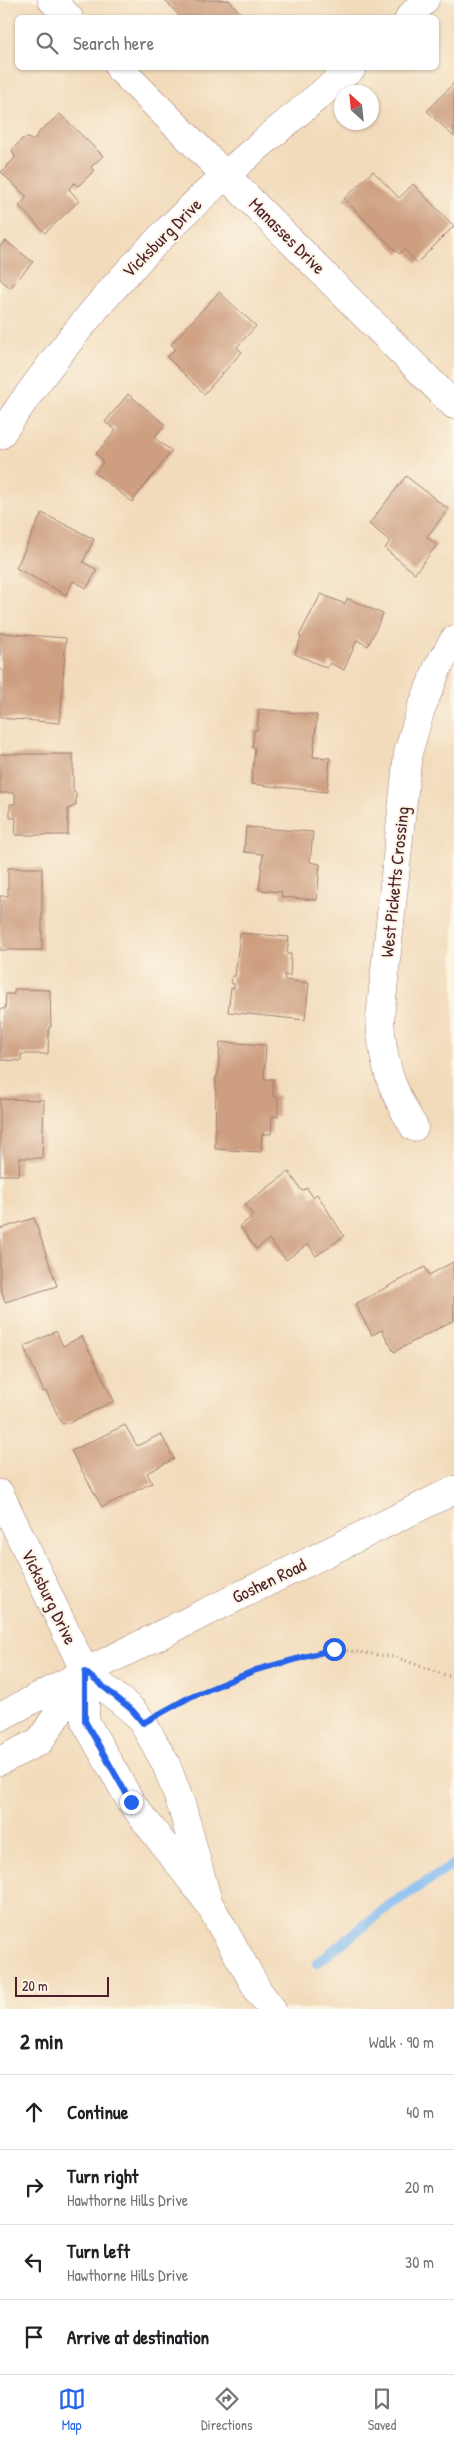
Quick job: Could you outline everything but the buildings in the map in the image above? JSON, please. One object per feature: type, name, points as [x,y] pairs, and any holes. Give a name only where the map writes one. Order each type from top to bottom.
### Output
[{"type":"street","points":[[52,0],[66,15]]},
{"type":"street","points":[[412,15],[425,0]]},
{"type":"street","name":"Manasses Drive","points":[[121,70],[454,405]]},
{"type":"street","name":"Vicksburg Drive","points":[[0,435],[69,339],[165,232],[226,174],[350,70]]},
{"type":"street","name":"West Picketts Crossing","points":[[414,1126],[398,1102],[388,1076],[381,1047],[380,1018],[408,752],[421,709],[438,667],[454,640]]},
{"type":"street","name":"Goshen Road","points":[[0,1716],[85,1672],[454,1490]]},
{"type":"street","name":"Vicksburg Drive","points":[[0,1494],[85,1672]]},
{"type":"street","points":[[85,1672],[132,1710],[143,1723],[166,1764],[182,1807],[208,1902]]},
{"type":"street","points":[[0,1761],[40,1741],[85,1672]]},
{"type":"street","points":[[85,1672],[85,1721],[131,1802],[208,1902],[259,1992],[272,2009]]},
{"type":"path","points":[[143,1723],[190,1697],[256,1670],[334,1649],[395,1657],[454,1678]]},
{"type":"waterway","points":[[317,1963],[390,1905],[454,1864]]},
{"type":"route","points":[[131,1802],[85,1721],[85,1672],[132,1710],[143,1723],[190,1697],[256,1670],[334,1649]]}]
